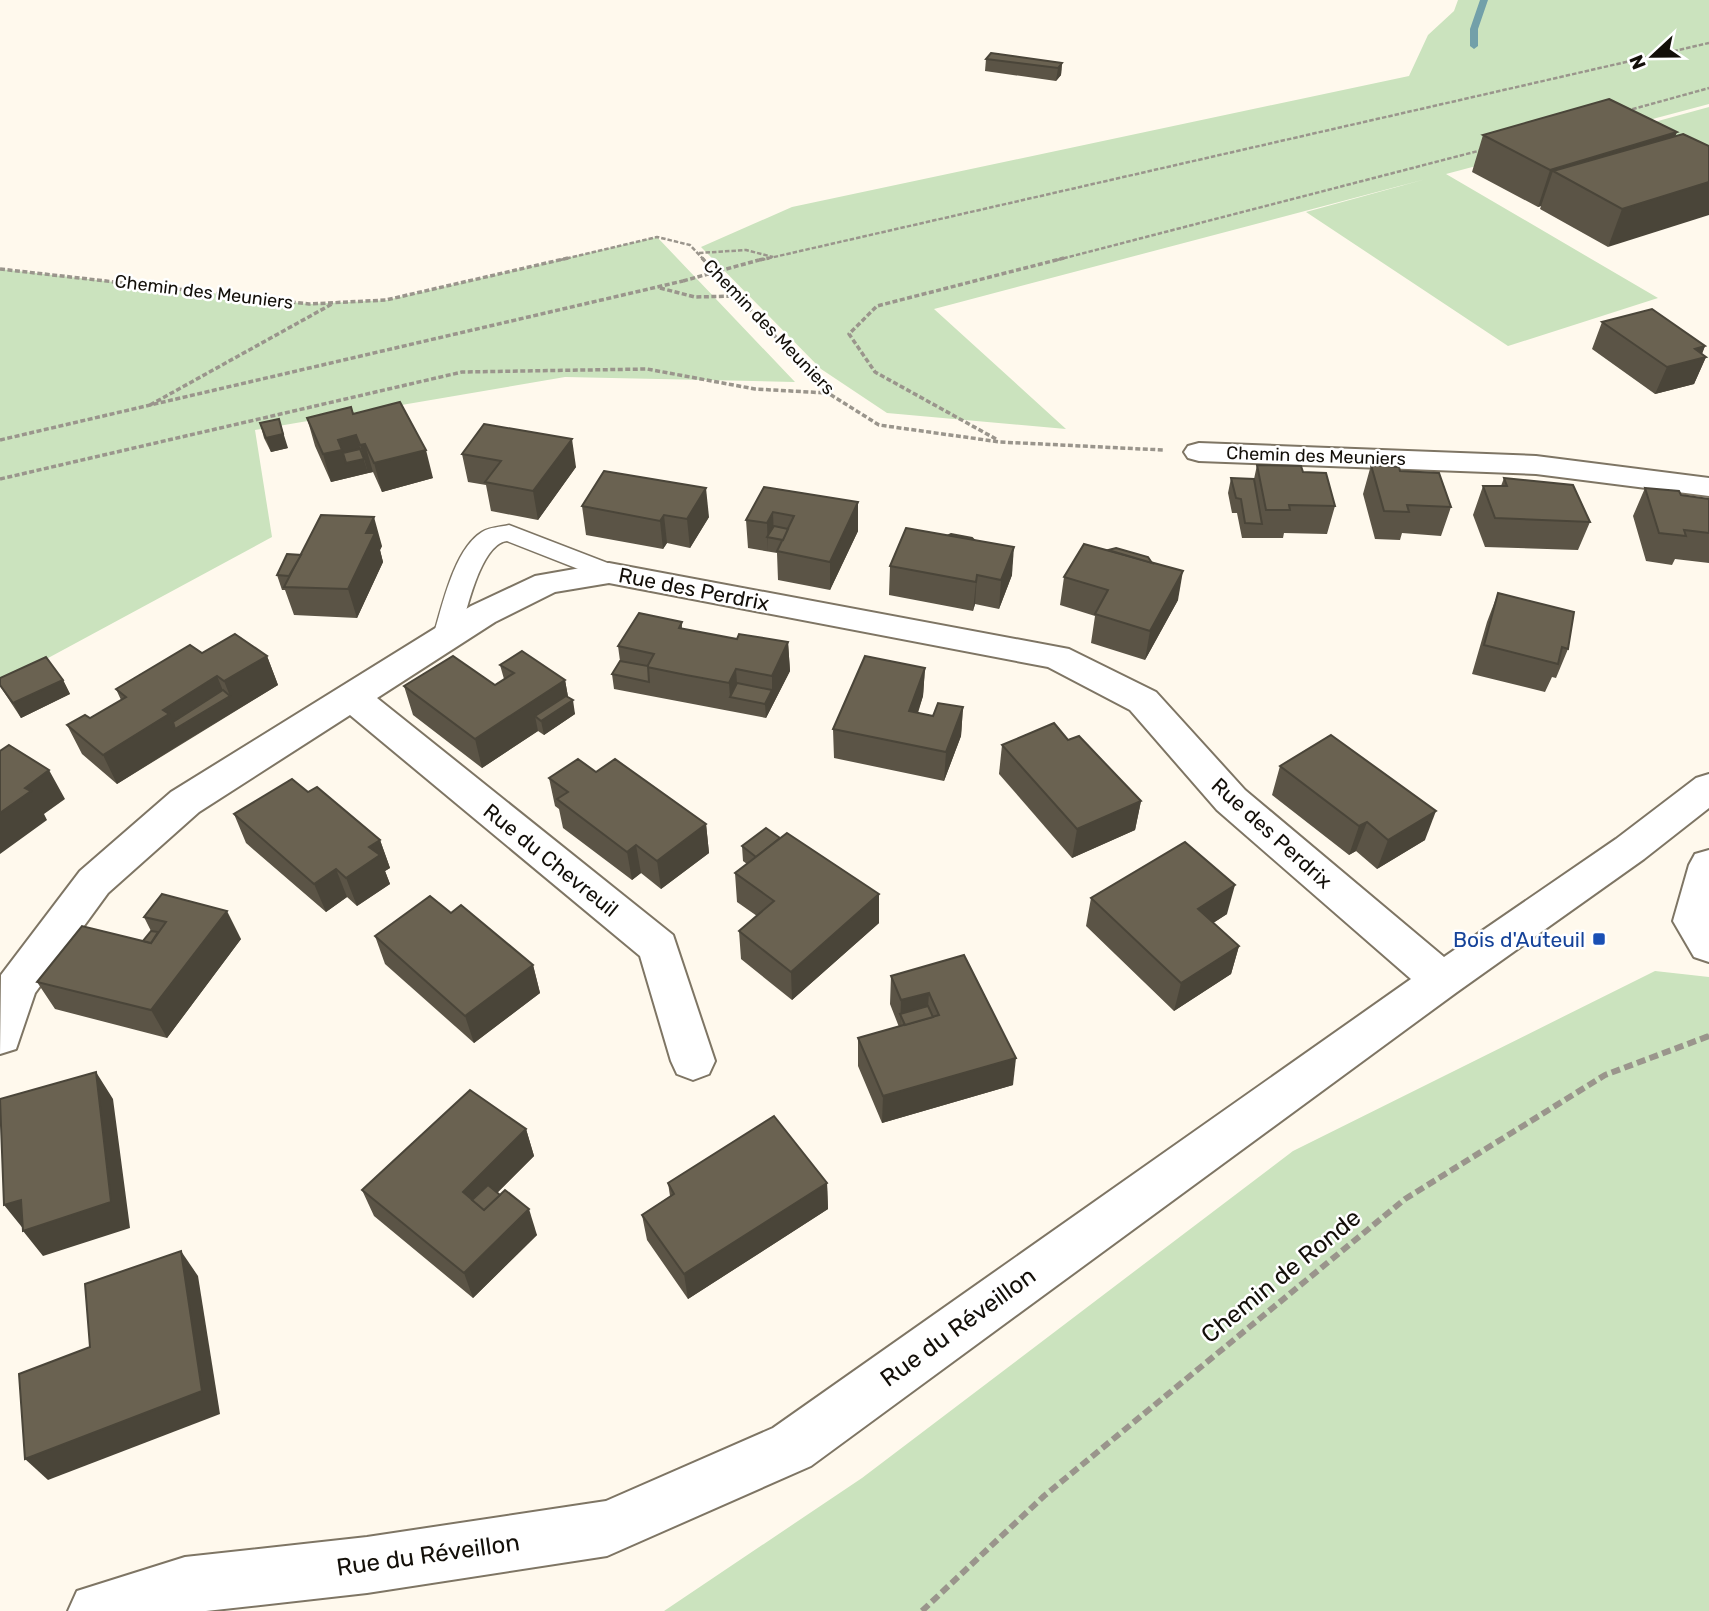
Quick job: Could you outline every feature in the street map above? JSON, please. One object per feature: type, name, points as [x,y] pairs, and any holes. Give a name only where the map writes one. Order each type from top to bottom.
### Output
[{"type":"street","name":"Chemin des Meuniers","points":[[1199,452],[1536,465],[1709,487]]},
{"type":"street","name":"Rue des Perdrix","points":[[0,1036],[16,987],[94,882],[185,802],[483,614],[547,583],[609,573],[1057,657],[1143,701],[1231,800],[1442,980]]},
{"type":"street","name":"Rue du Chevreuil","points":[[352,697],[658,947],[693,1061]]},
{"type":"street","name":"Rue du Réveillon","points":[[97,1611],[184,1585],[367,1565],[607,1528],[792,1447],[1442,980],[1630,849],[1709,788]]},
{"type":"street","points":[[1709,865],[1694,921],[1709,945]]},
{"type":"lane","points":[[446,637],[466,576],[480,547],[493,535],[509,533],[609,573]]},
{"type":"path","points":[[0,440],[143,409],[658,287],[759,260],[1709,43]]},
{"type":"path","points":[[1616,114],[1709,88]]},
{"type":"path","points":[[1000,442],[875,372],[849,334],[877,306],[1482,150]]},
{"type":"path","name":"Chemin des Meuniers","points":[[0,269],[309,304],[334,303],[387,300],[657,237],[690,245],[828,393],[879,425],[1000,442],[1199,452]]},
{"type":"path","points":[[698,253],[744,250],[766,253],[773,257]]},
{"type":"path","points":[[658,287],[695,297],[739,296]]},
{"type":"path","points":[[143,409],[334,303]]},
{"type":"path","points":[[0,479],[462,372],[647,369],[755,388],[828,393]]},
{"type":"path","name":"Chemin de Ronde","points":[[922,1611],[1044,1496],[1405,1199],[1605,1075],[1709,1035]]},
{"type":"green space","points":[[1458,0],[1709,0],[1709,104],[1446,174],[1658,298],[1508,346],[1306,212],[1426,179],[934,309],[1066,429],[887,413],[821,369],[701,247],[792,207],[1409,76],[1428,35],[1454,11]]},
{"type":"green space","points":[[1709,107],[1709,177],[1618,132]]},
{"type":"green space","points":[[657,237],[795,382],[565,377],[255,430],[272,537],[0,684],[0,269],[309,304],[387,300]]},
{"type":"green space","points":[[1655,971],[1709,977],[1709,1611],[664,1611],[862,1478],[1293,1151]]},
{"type":"building","points":[[991,53],[1062,63],[1058,68],[986,59]]},
{"type":"building","points":[[1609,99],[1677,132],[1550,170],[1483,135]]},
{"type":"building","points":[[1683,134],[1709,146],[1709,182],[1622,209],[1553,171]]},
{"type":"building","points":[[1652,309],[1705,346],[1695,349],[1706,357],[1667,367],[1602,322]]},
{"type":"building","points":[[400,402],[426,450],[374,463],[365,444],[360,445],[356,435],[338,440],[342,450],[323,454],[307,418],[351,407],[353,414]]},
{"type":"building","points":[[279,419],[283,434],[266,438],[260,423]]},
{"type":"building","points":[[484,424],[572,439],[533,491],[485,482],[501,461],[462,454]]},
{"type":"building","points":[[360,449],[364,459],[346,463],[343,453]]},
{"type":"building","points":[[1257,465],[1301,466],[1303,472],[1326,473],[1335,506],[1289,505],[1290,510],[1266,510]]},
{"type":"building","points":[[1371,465],[1399,467],[1400,471],[1439,473],[1451,507],[1407,505],[1409,512],[1384,511]]},
{"type":"building","points":[[604,471],[706,488],[687,519],[664,515],[660,521],[582,506]]},
{"type":"building","points":[[1231,478],[1254,479],[1262,524],[1245,523],[1241,499],[1236,498]]},
{"type":"building","points":[[1504,478],[1573,485],[1590,522],[1495,518],[1483,486],[1507,486]]},
{"type":"building","points":[[764,487],[858,502],[830,562],[777,551],[794,516],[773,512],[767,523],[746,520]]},
{"type":"building","points":[[1645,488],[1679,491],[1681,495],[1709,499],[1709,533],[1684,530],[1686,536],[1659,533]]},
{"type":"building","points":[[321,515],[374,517],[366,533],[375,533],[348,589],[284,587]]},
{"type":"building","points":[[774,526],[788,529],[783,540],[767,537]]},
{"type":"building","points":[[906,528],[1014,547],[1001,580],[977,575],[976,582],[890,566]]},
{"type":"building","points":[[1084,544],[1183,571],[1150,631],[1095,614],[1108,590],[1064,577]]},
{"type":"building","points":[[1116,548],[1148,557],[1152,563],[1108,550]]},
{"type":"building","points":[[287,554],[301,555],[289,576],[277,575]]},
{"type":"building","points":[[1498,593],[1574,612],[1568,649],[1562,647],[1558,664],[1484,645]]},
{"type":"building","points":[[639,613],[682,622],[679,628],[737,639],[739,634],[788,642],[772,676],[736,669],[729,683],[686,675],[647,667],[654,654],[618,646]]},
{"type":"building","points":[[235,634],[267,656],[224,681],[217,676],[163,710],[169,714],[103,755],[67,725],[85,715],[90,718],[126,697],[116,689],[190,645],[202,653]]},
{"type":"building","points":[[522,651],[565,680],[475,739],[404,686],[453,656],[495,685],[514,673],[500,665]]},
{"type":"building","points":[[865,656],[925,668],[909,711],[933,716],[938,703],[963,707],[946,752],[833,729]]},
{"type":"building","points":[[46,657],[63,680],[13,703],[0,685],[0,678]]},
{"type":"building","points":[[620,661],[648,666],[649,682],[612,674]]},
{"type":"building","points":[[737,683],[772,690],[765,704],[730,697]]},
{"type":"building","points":[[223,690],[230,696],[175,729],[173,722]]},
{"type":"building","points":[[566,696],[573,700],[541,721],[535,716]]},
{"type":"building","points":[[1054,723],[1068,740],[1079,736],[1141,801],[1077,829],[1002,745]]},
{"type":"building","points":[[1331,735],[1436,811],[1388,840],[1367,822],[1359,826],[1280,766]]},
{"type":"building","points":[[9,745],[49,770],[25,788],[31,791],[0,813],[0,751]]},
{"type":"building","points":[[578,759],[596,772],[615,759],[706,824],[657,861],[636,845],[627,852],[557,799],[568,792],[549,778]]},
{"type":"building","points":[[292,779],[308,792],[317,787],[380,840],[369,847],[380,855],[346,878],[336,869],[314,884],[234,814]]},
{"type":"building","points":[[766,828],[780,838],[756,857],[742,846]]},
{"type":"building","points":[[787,833],[879,894],[791,972],[739,931],[774,901],[735,873]]},
{"type":"building","points":[[1185,842],[1235,885],[1198,909],[1239,946],[1181,983],[1091,898]]},
{"type":"building","points":[[162,894],[227,911],[151,1010],[37,982],[82,926],[151,943],[166,922],[144,917]]},
{"type":"building","points":[[430,896],[451,913],[461,905],[533,965],[465,1016],[375,936]]},
{"type":"building","points":[[151,931],[158,932],[151,943],[143,941]]},
{"type":"building","points":[[964,955],[1016,1058],[883,1096],[858,1038],[939,1015],[929,993],[901,1000],[891,976]]},
{"type":"building","points":[[928,1006],[933,1017],[905,1025],[900,1014]]},
{"type":"building","points":[[96,1072],[111,1202],[23,1231],[21,1200],[4,1205],[0,1099]]},
{"type":"building","points":[[470,1090],[526,1129],[463,1192],[484,1210],[505,1190],[529,1209],[464,1273],[362,1190]]},
{"type":"building","points":[[774,1116],[827,1183],[684,1274],[642,1215],[674,1194],[668,1183]]},
{"type":"building","points":[[488,1185],[500,1195],[484,1210],[472,1200]]},
{"type":"building","points":[[181,1251],[202,1391],[25,1459],[19,1374],[90,1347],[85,1284]]},
{"type":"waterway","points":[[1474,46],[1474,29],[1484,0]]},
{"type":"place","name":"Bois d'Auteuil","points":[[1599,939]]}]
